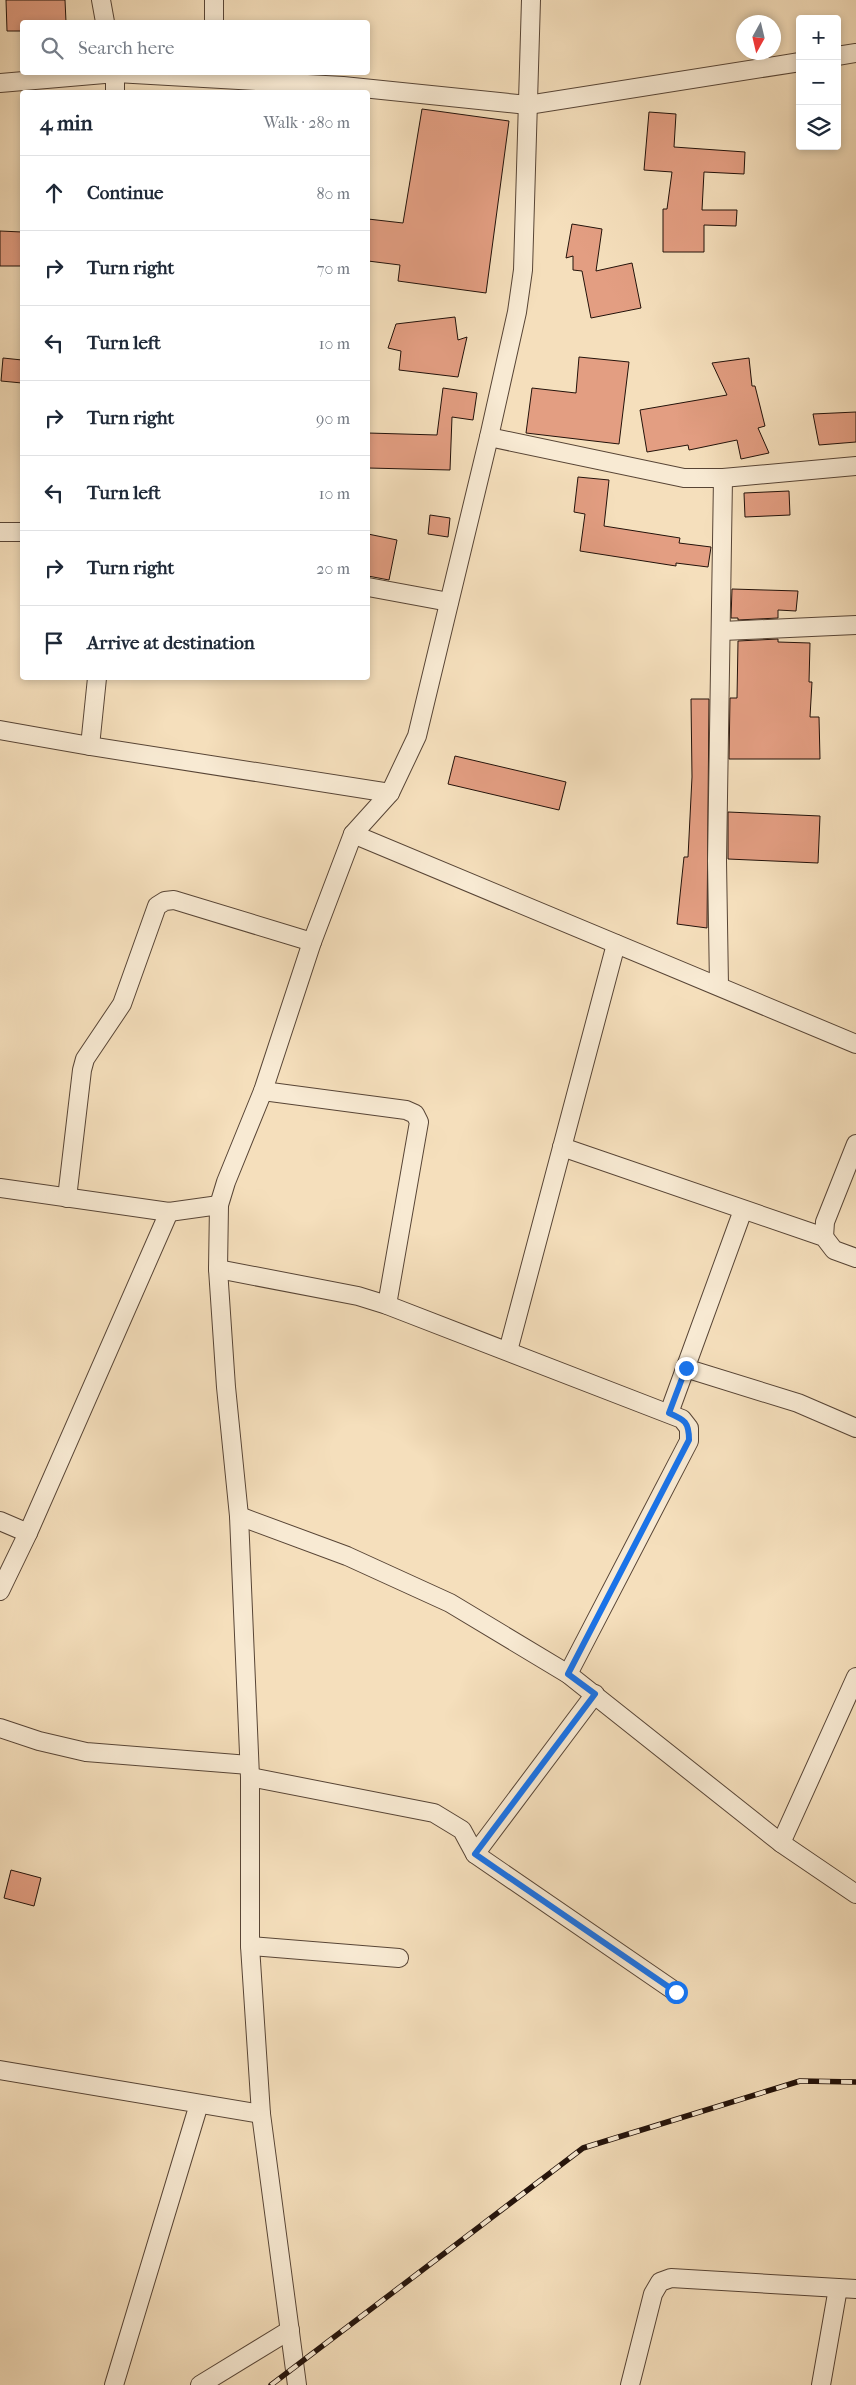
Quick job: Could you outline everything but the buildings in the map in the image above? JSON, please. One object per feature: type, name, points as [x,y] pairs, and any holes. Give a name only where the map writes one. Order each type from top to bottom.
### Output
[{"type":"street","points":[[101,0],[105,20]]},
{"type":"street","points":[[214,0],[214,20]]},
{"type":"street","points":[[297,2385],[261,2114],[250,1946],[249,1771],[239,1516],[226,1387],[218,1269],[219,1205],[226,1182],[262,1091],[312,942],[353,834],[390,793],[417,736],[517,312],[523,270],[531,0]]},
{"type":"street","points":[[841,55],[856,53]]},
{"type":"street","points":[[183,75],[216,76],[307,89],[343,86],[528,105],[796,63]]},
{"type":"street","points":[[0,83],[93,75]]},
{"type":"street","points":[[115,90],[116,75]]},
{"type":"street","points":[[489,437],[684,478],[723,478],[856,466]]},
{"type":"street","points":[[719,986],[717,860],[723,478]]},
{"type":"street","points":[[0,532],[20,532]]},
{"type":"street","points":[[370,587],[449,602]]},
{"type":"street","points":[[722,631],[856,625]]},
{"type":"street","points":[[90,746],[97,680]]},
{"type":"street","points":[[0,730],[390,793]]},
{"type":"street","points":[[353,834],[856,1044]]},
{"type":"street","points":[[67,1198],[82,1070],[85,1059],[122,1004],[157,906],[165,900],[174,900],[312,942]]},
{"type":"street","points":[[508,1351],[616,944]]},
{"type":"street","points":[[262,1091],[406,1110],[415,1114],[419,1122],[386,1305]]},
{"type":"street","points":[[824,1237],[825,1222],[856,1144]]},
{"type":"street","points":[[562,1147],[824,1237],[834,1250],[856,1258]]},
{"type":"street","points":[[0,1188],[169,1212],[219,1205]]},
{"type":"street","points":[[669,1413],[743,1210]]},
{"type":"street","points":[[0,1591],[28,1533],[169,1212]]},
{"type":"street","points":[[218,1269],[358,1296],[386,1305],[682,1419],[689,1428],[689,1440],[568,1674]]},
{"type":"street","points":[[686,1368],[798,1403],[856,1428]]},
{"type":"street","points":[[239,1516],[347,1556],[450,1603],[568,1674],[781,1843],[856,1894]]},
{"type":"street","points":[[0,1521],[28,1533]]},
{"type":"street","points":[[781,1843],[856,1677]]},
{"type":"street","points":[[475,1854],[595,1694]]},
{"type":"street","points":[[0,1728],[39,1741],[86,1752],[249,1771],[434,1813],[462,1830],[475,1854],[676,1992]]},
{"type":"street","points":[[250,1946],[399,1958]]},
{"type":"street","points":[[0,2070],[261,2114]]},
{"type":"street","points":[[114,2385],[199,2104]]},
{"type":"street","points":[[630,2385],[653,2294],[660,2282],[671,2278],[856,2289]]},
{"type":"street","points":[[821,2385],[838,2288]]},
{"type":"street","points":[[200,2385],[290,2330]]},
{"type":"railway","points":[[271,2385],[583,2148],[800,2081],[856,2082]]},
{"type":"route","points":[[676,1992],[475,1854],[595,1694],[568,1674],[689,1440],[689,1428],[682,1419],[669,1413],[686,1368]]}]
